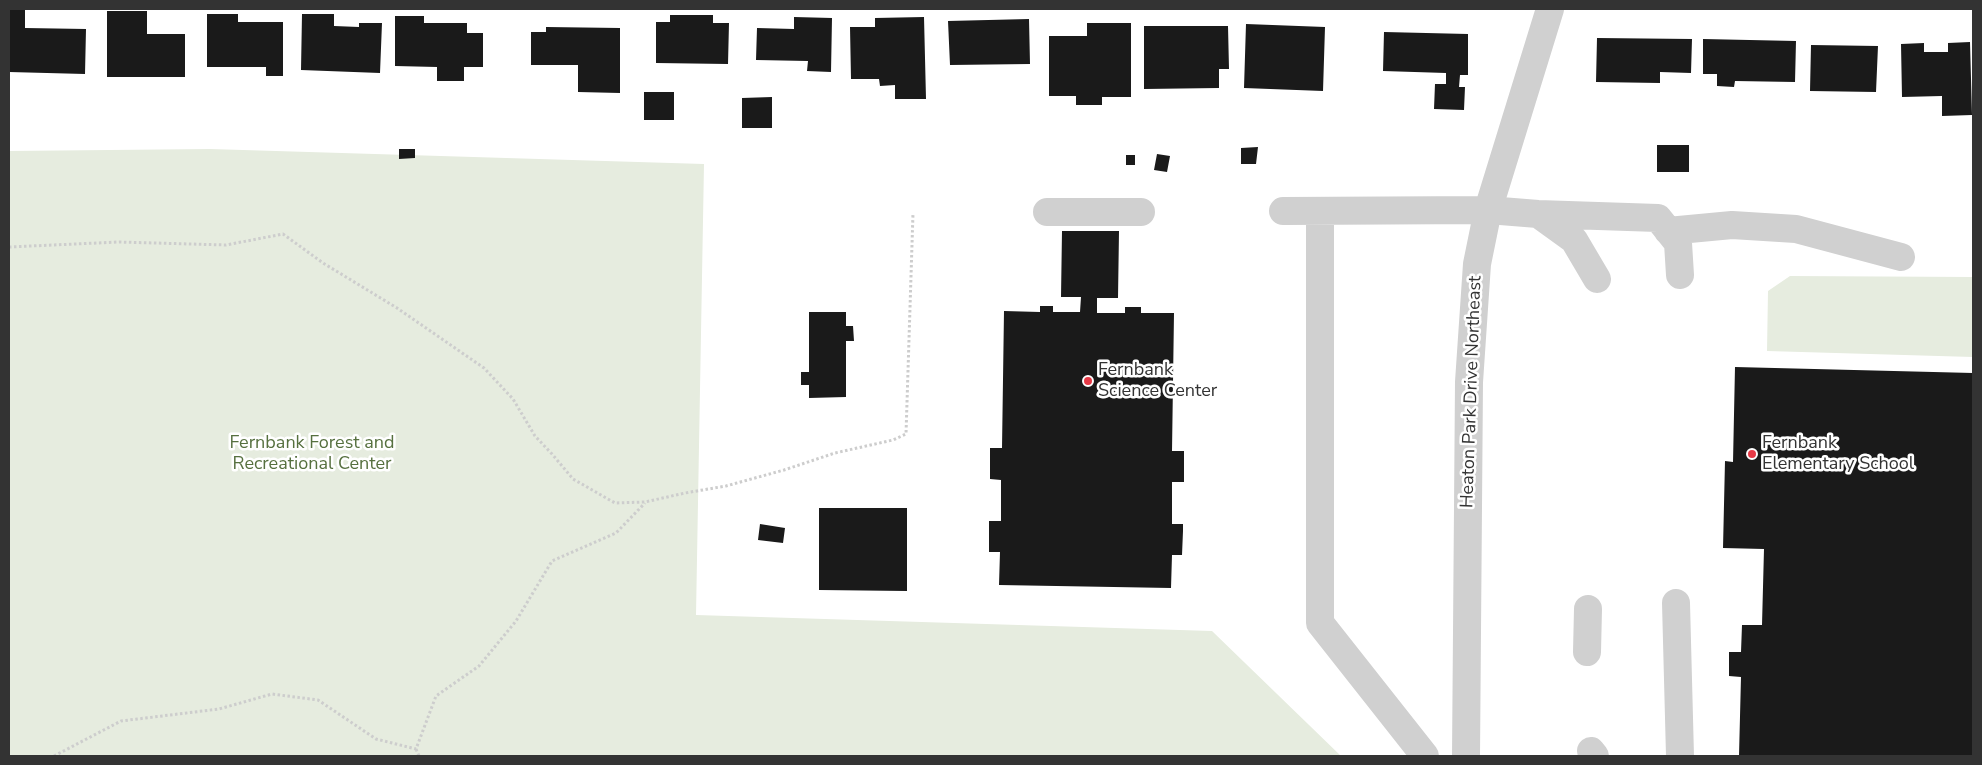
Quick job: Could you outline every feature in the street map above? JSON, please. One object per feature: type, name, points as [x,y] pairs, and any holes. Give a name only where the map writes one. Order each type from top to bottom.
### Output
[{"type":"street","name":"Heaton Park Drive Northeast","points":[[1466,756],[1469,382],[1477,264],[1488,210],[1550,9]]},
{"type":"street","points":[[1283,211],[1488,210],[1538,214],[1658,218],[1678,243],[1680,275]]},
{"type":"street","points":[[1320,211],[1320,623],[1425,756]]},
{"type":"street","points":[[1047,212],[1141,212]]},
{"type":"street","points":[[1538,214],[1574,240],[1597,279]]},
{"type":"street","points":[[1668,231],[1732,225],[1796,229],[1900,257]]},
{"type":"street","points":[[1676,603],[1680,756]]},
{"type":"street","points":[[1587,652],[1588,610]]},
{"type":"path","points":[[9,247],[119,242],[226,245],[283,234],[324,263],[397,308],[484,368],[513,399],[535,436],[573,479],[615,503],[645,502],[726,486],[835,453],[893,440],[906,434],[913,213]]},
{"type":"path","points":[[419,756],[416,749],[436,696],[479,666],[516,621],[552,561],[616,532],[645,502]]},
{"type":"path","points":[[54,756],[121,721],[220,708],[272,694],[318,700],[376,739],[416,749]]},
{"type":"green space","name":"Fernbank Forest and Recreational Center","points":[[210,149],[704,164],[696,615],[1212,631],[1341,756],[9,756],[9,151]]},
{"type":"green space","points":[[1790,276],[1973,277],[1973,357],[1767,351],[1768,291]]},
{"type":"building","points":[[9,9],[25,10],[25,28],[86,29],[85,74],[9,72]]},
{"type":"building","points":[[107,11],[147,11],[147,34],[185,34],[185,77],[107,77]]},
{"type":"building","points":[[207,14],[238,14],[238,22],[283,22],[283,76],[266,76],[266,67],[207,67]]},
{"type":"building","points":[[302,14],[334,14],[334,26],[359,27],[359,23],[382,23],[380,73],[301,70]]},
{"type":"building","points":[[670,15],[713,15],[713,23],[729,23],[728,64],[656,63],[656,22],[670,22]]},
{"type":"building","points":[[395,16],[424,16],[424,23],[467,23],[467,33],[483,33],[483,67],[464,67],[464,81],[437,81],[437,67],[395,66]]},
{"type":"building","points":[[794,17],[832,18],[831,72],[807,71],[808,61],[756,60],[757,28],[794,29]]},
{"type":"building","points":[[924,17],[926,99],[895,99],[895,85],[880,86],[879,79],[851,79],[850,27],[875,27],[875,18]]},
{"type":"building","points":[[1029,19],[1030,64],[950,65],[948,21]]},
{"type":"building","points":[[1087,23],[1131,23],[1131,97],[1102,97],[1102,105],[1076,105],[1076,96],[1049,96],[1049,36],[1087,36]]},
{"type":"building","points":[[1246,24],[1325,27],[1323,91],[1244,88]]},
{"type":"building","points":[[1144,26],[1228,26],[1229,69],[1219,69],[1219,88],[1144,89]]},
{"type":"building","points":[[546,27],[620,28],[620,93],[578,92],[578,65],[531,65],[531,32],[546,32]]},
{"type":"building","points":[[1384,32],[1468,34],[1468,75],[1460,75],[1459,87],[1465,87],[1464,110],[1434,109],[1435,84],[1446,84],[1446,73],[1383,71]]},
{"type":"building","points":[[1597,38],[1692,39],[1691,73],[1660,72],[1660,83],[1596,82]]},
{"type":"building","points":[[1703,39],[1796,41],[1795,82],[1735,81],[1734,87],[1717,86],[1717,74],[1703,74]]},
{"type":"building","points":[[1970,42],[1972,115],[1942,116],[1942,96],[1902,97],[1901,44],[1924,43],[1924,52],[1948,52],[1948,43]]},
{"type":"building","points":[[1811,45],[1878,46],[1876,92],[1810,91]]},
{"type":"building","points":[[644,92],[674,92],[674,120],[644,120]]},
{"type":"building","points":[[772,97],[772,128],[742,128],[742,98]]},
{"type":"building","points":[[1657,145],[1689,145],[1689,172],[1657,172]]},
{"type":"building","points":[[1258,147],[1256,164],[1241,164],[1241,148]]},
{"type":"building","points":[[399,149],[415,149],[415,158],[399,159]]},
{"type":"building","points":[[1157,154],[1170,156],[1167,172],[1154,170]]},
{"type":"building","points":[[1126,155],[1135,155],[1135,165],[1126,165]]},
{"type":"building","name":"Fernbank Science Center","points":[[1062,231],[1119,231],[1118,298],[1097,298],[1097,313],[1125,313],[1125,307],[1141,307],[1141,313],[1174,313],[1172,451],[1184,451],[1184,482],[1172,482],[1172,524],[1183,524],[1183,531],[1182,555],[1172,555],[1171,588],[999,585],[1000,552],[989,552],[989,521],[1001,521],[1001,480],[990,479],[990,448],[1002,448],[1004,311],[1040,312],[1040,306],[1053,306],[1053,312],[1080,312],[1081,297],[1061,297]]},
{"type":"building","points":[[809,312],[846,312],[846,326],[853,326],[854,341],[846,341],[846,397],[809,398],[809,385],[801,385],[801,372],[809,372]]},
{"type":"building","points":[[1735,367],[1973,373],[1973,756],[1739,756],[1741,677],[1729,676],[1729,652],[1741,652],[1742,625],[1762,625],[1764,549],[1723,548],[1725,461],[1733,462]]},
{"type":"building","points":[[819,508],[907,508],[907,591],[819,590]]},
{"type":"building","points":[[760,524],[785,528],[783,543],[758,540]]},
{"type":"place","name":"Fernbank Science Center","points":[[1088,381]]},
{"type":"place","name":"Fernbank Elementary School","points":[[1752,454]]}]
